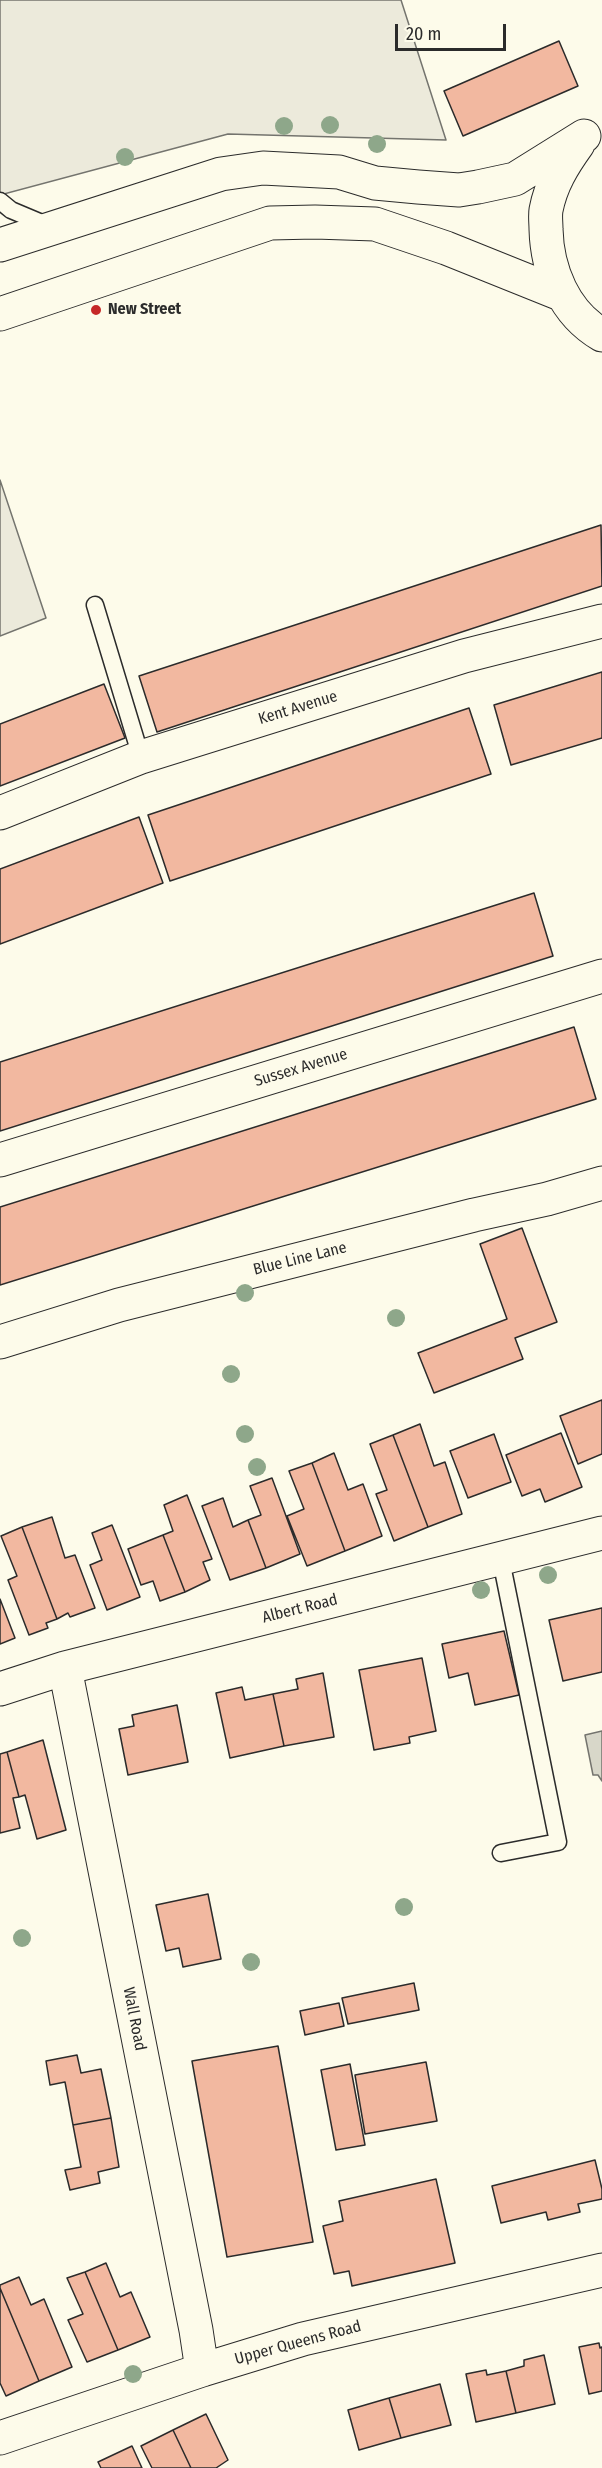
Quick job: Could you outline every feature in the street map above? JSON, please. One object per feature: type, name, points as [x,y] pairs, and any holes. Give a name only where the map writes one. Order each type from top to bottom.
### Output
[{"type":"street","points":[[0,245],[221,174],[263,168],[339,172],[375,183],[418,188],[459,190],[478,187],[515,179],[593,130]]},
{"type":"street","points":[[593,130],[559,171],[545,212],[547,255],[563,295],[577,314],[602,335]]},
{"type":"street","points":[[6,306],[270,223],[315,222],[375,224],[446,248],[563,295]]},
{"type":"street","name":"Kent Avenue","points":[[0,813],[141,757],[464,656],[602,621]]},
{"type":"street","name":"Sussex Avenue","points":[[0,1160],[602,976]]},
{"type":"street","name":"Blue Line Lane","points":[[0,1342],[118,1305],[474,1215],[547,1199],[602,1183]]},
{"type":"street","name":"Albert Road","points":[[0,1689],[65,1668],[602,1533]]},
{"type":"street","name":"Wall Road","points":[[65,1668],[194,2319],[202,2370]]},
{"type":"street","name":"Upper Queens Road","points":[[0,2438],[202,2370],[303,2339],[602,2270]]},
{"type":"lane","points":[[0,201],[11,210],[51,227]]},
{"type":"lane","points":[[95,605],[141,757]]},
{"type":"lane","points":[[501,1560],[558,1842],[501,1853]]},
{"type":"shaded area","points":[[0,0],[401,0],[446,140],[228,134],[0,195]]},
{"type":"shaded area","points":[[0,480],[46,618],[0,636]]},
{"type":"shaded area","points":[[602,1731],[602,1781],[598,1775],[593,1775],[585,1735]]},
{"type":"building","points":[[559,41],[578,86],[463,136],[444,91]]},
{"type":"building","points":[[601,525],[602,586],[157,732],[139,676]]},
{"type":"building","points":[[602,672],[602,738],[511,765],[494,705]]},
{"type":"building","points":[[104,684],[125,738],[0,786],[0,724]]},
{"type":"building","points":[[469,708],[491,774],[170,881],[148,815]]},
{"type":"building","points":[[139,817],[163,883],[0,944],[0,869]]},
{"type":"building","points":[[534,893],[553,956],[0,1131],[0,1062]]},
{"type":"building","points":[[574,1027],[596,1099],[0,1285],[0,1207]]},
{"type":"building","points":[[522,1228],[557,1322],[515,1338],[523,1359],[434,1393],[418,1353],[507,1319],[480,1244]]},
{"type":"building","points":[[602,1400],[602,1454],[578,1464],[560,1416]]},
{"type":"building","points":[[420,1424],[434,1466],[445,1462],[462,1514],[428,1527],[393,1435]]},
{"type":"building","points":[[561,1433],[582,1487],[545,1502],[540,1489],[522,1496],[506,1455]]},
{"type":"building","points":[[494,1434],[511,1482],[468,1498],[450,1451]]},
{"type":"building","points":[[393,1435],[428,1527],[394,1541],[376,1494],[387,1490],[370,1444]]},
{"type":"building","points":[[334,1453],[348,1490],[363,1484],[382,1536],[345,1551],[312,1463]]},
{"type":"building","points":[[312,1463],[345,1551],[307,1566],[287,1516],[304,1509],[289,1471]]},
{"type":"building","points":[[272,1478],[300,1554],[266,1568],[248,1520],[261,1515],[250,1486]]},
{"type":"building","points":[[187,1495],[212,1559],[203,1562],[210,1580],[185,1592],[163,1535],[173,1531],[164,1505]]},
{"type":"building","points":[[223,1498],[233,1527],[248,1520],[266,1568],[230,1580],[202,1506]]},
{"type":"building","points":[[52,1517],[65,1558],[75,1555],[95,1608],[70,1617],[68,1613],[57,1619],[22,1527]]},
{"type":"building","points":[[112,1525],[140,1597],[107,1610],[90,1565],[102,1560],[92,1533]]},
{"type":"building","points":[[22,1527],[57,1619],[46,1623],[48,1628],[29,1635],[8,1580],[17,1576],[1,1536]]},
{"type":"building","points":[[163,1535],[185,1592],[160,1601],[153,1581],[141,1585],[128,1549]]},
{"type":"building","points":[[0,1599],[15,1638],[0,1644]]},
{"type":"building","points":[[602,1608],[602,1672],[563,1681],[549,1620]]},
{"type":"building","points":[[504,1631],[519,1695],[475,1705],[468,1673],[449,1678],[442,1644]]},
{"type":"building","points":[[422,1658],[436,1731],[409,1737],[410,1743],[374,1750],[359,1670]]},
{"type":"building","points":[[323,1673],[334,1737],[284,1746],[273,1694],[298,1689],[296,1679]]},
{"type":"building","points":[[242,1687],[245,1700],[273,1694],[284,1746],[230,1758],[216,1693]]},
{"type":"building","points":[[177,1705],[188,1762],[128,1775],[119,1729],[134,1726],[132,1715]]},
{"type":"building","points":[[43,1740],[66,1830],[37,1839],[25,1795],[19,1797],[7,1752]]},
{"type":"building","points":[[7,1752],[19,1797],[13,1798],[20,1828],[0,1833],[0,1754]]},
{"type":"building","points":[[208,1894],[221,1959],[183,1967],[179,1948],[166,1951],[156,1905]]},
{"type":"building","points":[[414,1983],[419,2010],[348,2024],[342,1998]]},
{"type":"building","points":[[339,2003],[344,2026],[305,2035],[300,2011]]},
{"type":"building","points":[[278,2046],[313,2242],[227,2257],[192,2061]]},
{"type":"building","points":[[77,2055],[81,2073],[101,2069],[111,2118],[73,2125],[65,2082],[50,2085],[46,2061]]},
{"type":"building","points":[[426,2062],[437,2121],[365,2134],[355,2075]]},
{"type":"building","points":[[350,2064],[365,2145],[336,2150],[321,2070]]},
{"type":"building","points":[[111,2118],[119,2167],[98,2172],[100,2183],[70,2190],[65,2170],[81,2167],[73,2125]]},
{"type":"building","points":[[595,2160],[602,2199],[578,2204],[580,2212],[548,2220],[546,2212],[501,2223],[492,2186]]},
{"type":"building","points":[[436,2179],[455,2263],[352,2286],[349,2271],[334,2274],[323,2226],[343,2221],[339,2201]]},
{"type":"building","points":[[106,2263],[120,2297],[131,2292],[150,2337],[118,2350],[85,2272]]},
{"type":"building","points":[[85,2272],[118,2350],[87,2362],[68,2320],[83,2314],[67,2278]]},
{"type":"building","points":[[19,2277],[31,2305],[44,2299],[72,2367],[39,2381],[0,2288],[0,2285]]},
{"type":"building","points":[[0,2288],[39,2381],[6,2396],[0,2383]]},
{"type":"building","points":[[599,2343],[600,2348],[602,2347],[602,2391],[589,2394],[579,2347]]},
{"type":"building","points":[[544,2355],[555,2404],[516,2413],[506,2371],[524,2366],[524,2360]]},
{"type":"building","points":[[486,2370],[487,2375],[506,2371],[516,2413],[476,2422],[466,2374]]},
{"type":"building","points":[[440,2384],[451,2425],[401,2438],[389,2398]]},
{"type":"building","points":[[389,2398],[401,2438],[359,2450],[348,2410]]},
{"type":"building","points":[[206,2414],[228,2460],[216,2468],[191,2468],[173,2430]]},
{"type":"building","points":[[173,2430],[191,2468],[152,2468],[141,2446]]},
{"type":"building","points":[[132,2446],[142,2468],[101,2468],[98,2462]]},
{"type":"place","name":"New Street","points":[[96,310]]}]
